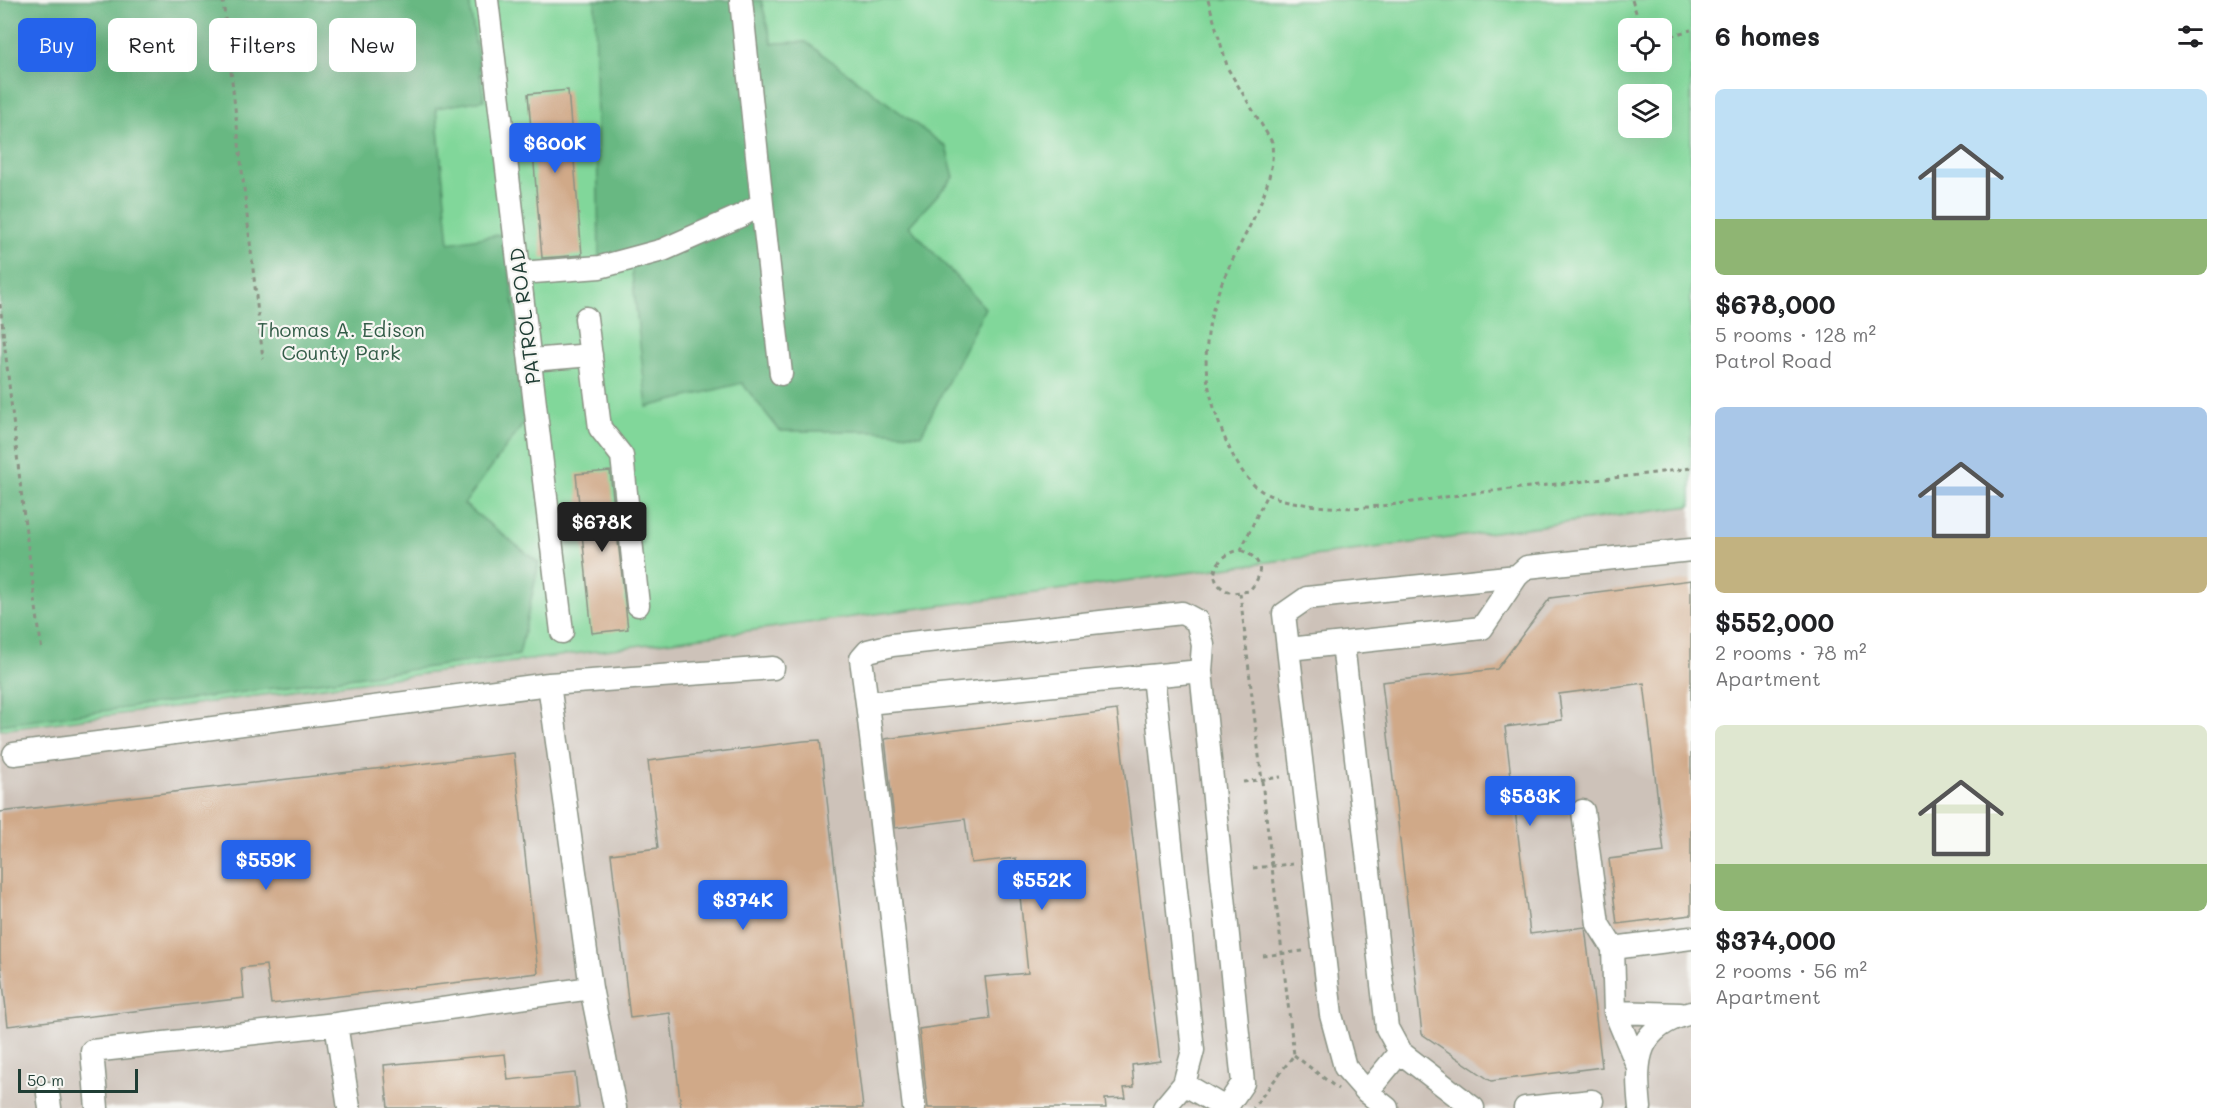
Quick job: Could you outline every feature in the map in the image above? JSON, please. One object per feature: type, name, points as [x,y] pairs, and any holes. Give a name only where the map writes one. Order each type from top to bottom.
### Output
[{"type":"street","name":"PATROL ROAD","points":[[488,0],[562,632]]},
{"type":"street","points":[[741,0],[781,374]]},
{"type":"street","points":[[520,273],[600,267],[632,258],[663,249],[740,216],[762,204]]},
{"type":"street","points":[[586,318],[600,428],[622,456],[638,604]]},
{"type":"street","points":[[531,360],[591,355]]},
{"type":"street","points":[[1289,649],[1482,628],[1517,576],[1527,567],[1691,550]]},
{"type":"street","points":[[1387,1108],[1356,1094],[1345,1067],[1331,1015],[1284,614],[1306,598],[1517,576]]},
{"type":"street","points":[[914,1108],[861,659],[868,651],[892,645],[1182,613],[1197,621],[1203,645],[1201,671],[1243,1083],[1226,1108],[1184,1084]]},
{"type":"street","points":[[1343,644],[1387,1028],[1400,1053],[1473,1108]]},
{"type":"street","points":[[15,754],[549,684],[773,668]]},
{"type":"street","points":[[867,703],[1201,671]]},
{"type":"street","points":[[1153,676],[1193,1050],[1184,1084],[1164,1108]]},
{"type":"street","points":[[549,684],[591,988],[615,1108]]},
{"type":"street","points":[[1583,811],[1598,924],[1613,948],[1615,1012],[1638,1067]]},
{"type":"street","points":[[1613,948],[1691,938]]},
{"type":"street","points":[[98,1108],[92,1052],[336,1024],[591,988]]},
{"type":"street","points":[[1615,1012],[1687,1014]]},
{"type":"street","points":[[1640,1108],[1638,1067],[1641,1048],[1648,1037],[1665,1023],[1687,1014]]},
{"type":"street","points":[[336,1024],[349,1108]]},
{"type":"street","points":[[1356,1094],[1400,1053]]},
{"type":"street","points":[[1525,1108],[1592,1101]]},
{"type":"path","points":[[223,0],[263,359]]},
{"type":"path","points":[[1208,0],[1228,69],[1272,142],[1273,156],[1263,194],[1219,289],[1211,314],[1206,360],[1214,407],[1232,451],[1247,478],[1266,494],[1316,506],[1373,508],[1465,494],[1691,468]]},
{"type":"path","points":[[1632,0],[1638,18]]},
{"type":"path","points":[[1672,35],[1691,30]]},
{"type":"path","points":[[0,303],[42,652]]},
{"type":"path","points":[[1240,550],[1266,494]]},
{"type":"path","points":[[1240,550],[1255,557],[1260,567],[1260,575],[1249,591],[1240,593],[1225,591],[1218,585],[1215,567],[1231,551],[1240,550]]},
{"type":"path","points":[[1240,593],[1294,1055],[1253,1108]]},
{"type":"path","points":[[1243,782],[1281,777]]},
{"type":"path","points":[[1253,868],[1293,864]]},
{"type":"path","points":[[1263,956],[1303,951]]},
{"type":"path","points":[[1294,1055],[1356,1094]]},
{"type":"shaded area","points":[[1691,506],[1691,1108],[0,1108],[0,730]]},
{"type":"green space","name":"Thomas A. Edison County Park","points":[[0,0],[1691,0],[1691,506],[0,730]]},
{"type":"green space","points":[[0,0],[469,0],[484,100],[436,108],[449,243],[504,234],[530,415],[464,504],[539,563],[519,655],[0,725]]},
{"type":"green space","points":[[595,0],[761,0],[772,43],[806,42],[946,147],[954,177],[909,226],[985,308],[921,435],[877,431],[780,431],[742,383],[647,407],[630,255],[599,258]]},
{"type":"building","points":[[568,90],[582,255],[542,258],[528,94]]},
{"type":"building","points":[[610,471],[628,629],[592,633],[576,474]]},
{"type":"building","points":[[1691,580],[1691,915],[1617,924],[1609,859],[1664,852],[1644,683],[1559,694],[1562,720],[1505,727],[1530,934],[1585,927],[1602,1067],[1491,1081],[1422,1034],[1382,682],[1497,669],[1550,598]]},
{"type":"building","points":[[1117,710],[1160,1061],[1132,1065],[1134,1087],[1124,1088],[1126,1098],[1105,1099],[1106,1108],[928,1108],[919,1029],[990,1019],[985,977],[1028,973],[1016,858],[971,863],[965,819],[895,828],[885,739]]},
{"type":"building","points":[[820,740],[863,1108],[681,1108],[670,1013],[630,1018],[611,854],[658,848],[648,761]]},
{"type":"building","points":[[514,753],[538,973],[271,1004],[266,965],[241,968],[244,998],[8,1026],[0,958],[0,812]]},
{"type":"building","points":[[505,1054],[508,1080],[575,1073],[579,1108],[388,1108],[384,1065]]}]
